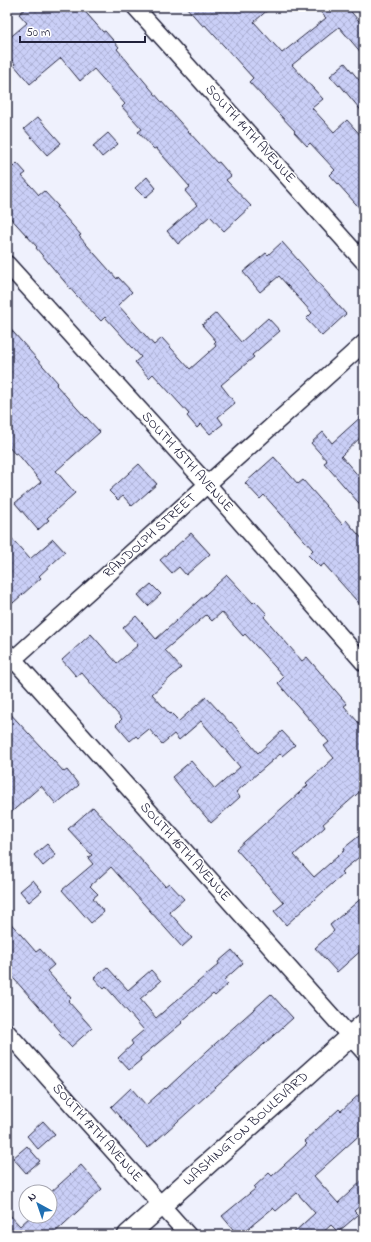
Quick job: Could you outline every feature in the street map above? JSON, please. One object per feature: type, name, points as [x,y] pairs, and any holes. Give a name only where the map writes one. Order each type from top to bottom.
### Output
[{"type":"street","name":"SOUTH 14TH AVENUE","points":[[136,7],[364,262]]},
{"type":"street","name":"SOUTH 15TH AVENUE","points":[[7,264],[207,484],[364,663]]},
{"type":"street","name":"RANDOLPH STREET","points":[[9,659],[364,343]]},
{"type":"street","name":"SOUTH 16TH AVENUE","points":[[9,659],[357,1030],[364,1052]]},
{"type":"street","name":"WASHINGTON BOULEVARD","points":[[128,1235],[357,1030]]},
{"type":"street","name":"SOUTH 17TH AVENUE","points":[[7,1032],[188,1235]]},
{"type":"building","points":[[27,7],[81,7],[103,32],[105,31],[119,47],[117,49],[160,100],[217,163],[219,162],[231,176],[226,180],[251,206],[224,231],[210,216],[178,244],[167,231],[197,205],[185,191],[190,187],[156,148],[154,149],[138,132],[142,129],[122,107],[125,104],[94,69],[80,81],[61,58],[30,84],[14,65],[15,64],[7,54],[7,40],[27,23],[19,14]]},
{"type":"building","points":[[186,7],[271,7],[254,22],[282,53],[326,18],[316,7],[347,7],[364,27],[364,56],[339,27],[292,65],[323,99],[312,108],[334,132],[347,120],[364,139],[364,213],[330,175],[335,170],[310,143],[307,146],[294,132],[295,131],[249,82],[253,78],[205,25],[203,26]]},
{"type":"building","points":[[345,63],[364,86],[364,114],[340,85],[339,86],[330,76]]},
{"type":"building","points":[[38,117],[61,143],[47,155],[24,129]]},
{"type":"building","points":[[108,133],[118,144],[102,157],[93,146]]},
{"type":"building","points":[[7,160],[13,167],[17,163],[26,173],[22,176],[39,195],[44,191],[81,235],[79,236],[117,279],[118,277],[132,292],[118,305],[154,345],[162,338],[190,369],[216,346],[214,343],[216,341],[202,325],[216,313],[241,342],[268,318],[280,331],[252,355],[254,357],[221,385],[235,403],[218,417],[223,424],[210,434],[201,424],[197,428],[187,416],[189,414],[153,374],[149,378],[135,362],[141,357],[105,317],[101,321],[75,294],[36,248],[37,247],[7,214]]},
{"type":"building","points":[[147,177],[156,188],[145,198],[135,188]]},
{"type":"building","points":[[282,242],[346,314],[322,336],[306,319],[312,313],[279,276],[260,292],[243,272],[266,253],[268,255]]},
{"type":"building","points":[[7,325],[58,383],[56,385],[100,432],[56,471],[75,493],[47,518],[49,520],[38,530],[15,503],[41,482],[17,453],[15,454],[7,445]]},
{"type":"building","points":[[364,414],[364,434],[341,456],[362,480],[364,478],[364,509],[324,463],[327,461],[311,443],[323,432],[332,443]]},
{"type":"building","points":[[274,457],[298,484],[303,480],[342,524],[346,520],[364,541],[364,609],[324,564],[320,567],[308,555],[313,550],[264,495],[260,499],[245,483]]},
{"type":"building","points":[[139,464],[157,484],[132,506],[123,496],[118,500],[109,491]]},
{"type":"building","points":[[7,533],[30,559],[53,539],[65,552],[39,576],[41,578],[13,603],[7,596]]},
{"type":"building","points":[[191,533],[210,554],[186,575],[179,567],[172,573],[160,560]]},
{"type":"building","points":[[227,575],[253,603],[255,601],[267,614],[264,617],[302,661],[307,657],[347,704],[344,706],[364,729],[364,788],[323,824],[325,827],[294,855],[314,877],[345,850],[344,848],[364,832],[364,853],[341,872],[343,874],[286,925],[274,911],[284,903],[236,849],[308,785],[306,783],[334,758],[324,746],[329,742],[278,683],[284,677],[245,634],[243,636],[222,612],[212,621],[206,615],[165,650],[181,668],[152,694],[170,714],[171,713],[179,721],[206,697],[230,723],[231,722],[258,753],[282,731],[295,745],[282,756],[280,754],[236,792],[240,797],[211,823],[172,777],[191,761],[215,789],[240,767],[201,721],[179,740],[174,734],[162,744],[149,729],[138,738],[136,736],[130,741],[116,725],[122,719],[81,672],[76,676],[62,660],[91,634],[117,663],[138,645],[123,628],[136,616],[156,639]]},
{"type":"building","points":[[151,584],[161,594],[148,606],[138,595]]},
{"type":"building","points":[[7,710],[64,772],[67,770],[79,785],[56,804],[41,786],[7,816]]},
{"type":"building","points":[[93,807],[165,886],[169,883],[184,899],[169,912],[192,938],[182,947],[111,867],[90,886],[98,894],[93,898],[104,912],[91,923],[62,890],[93,864],[88,858],[92,855],[68,829]]},
{"type":"building","points":[[47,844],[56,855],[43,866],[34,855]]},
{"type":"building","points":[[33,880],[42,891],[29,902],[20,891]]},
{"type":"building","points":[[364,896],[364,948],[337,972],[315,948],[334,931],[330,925]]},
{"type":"building","points":[[7,919],[36,952],[40,949],[54,965],[47,971],[71,998],[68,1001],[92,1028],[71,1047],[59,1034],[61,1032],[7,971]]},
{"type":"building","points":[[232,950],[243,963],[224,980],[228,984],[215,996],[213,994],[181,1022],[182,1023],[140,1058],[141,1060],[129,1070],[118,1058],[133,1044],[131,1041],[144,1030],[106,987],[104,989],[94,978],[107,967],[128,990],[151,970],[161,981],[140,999],[156,1018],[219,964],[218,962]]},
{"type":"building","points":[[271,994],[293,1018],[148,1148],[111,1107],[131,1088],[146,1105],[165,1088],[166,1089]]},
{"type":"building","points":[[364,1090],[364,1131],[314,1176],[338,1203],[364,1179],[364,1202],[354,1211],[358,1215],[338,1232],[331,1225],[320,1235],[291,1235],[315,1213],[297,1193],[276,1211],[273,1208],[240,1235],[238,1235],[222,1216],[255,1189],[254,1187],[269,1173],[272,1176],[307,1144],[304,1141],[339,1109],[341,1111]]},
{"type":"building","points":[[43,1121],[55,1134],[38,1149],[27,1136]]},
{"type":"building","points":[[27,1146],[40,1161],[26,1173],[13,1158]]},
{"type":"building","points":[[81,1165],[102,1189],[52,1235],[7,1235],[7,1212],[20,1226],[22,1224],[58,1224],[58,1186]]}]
